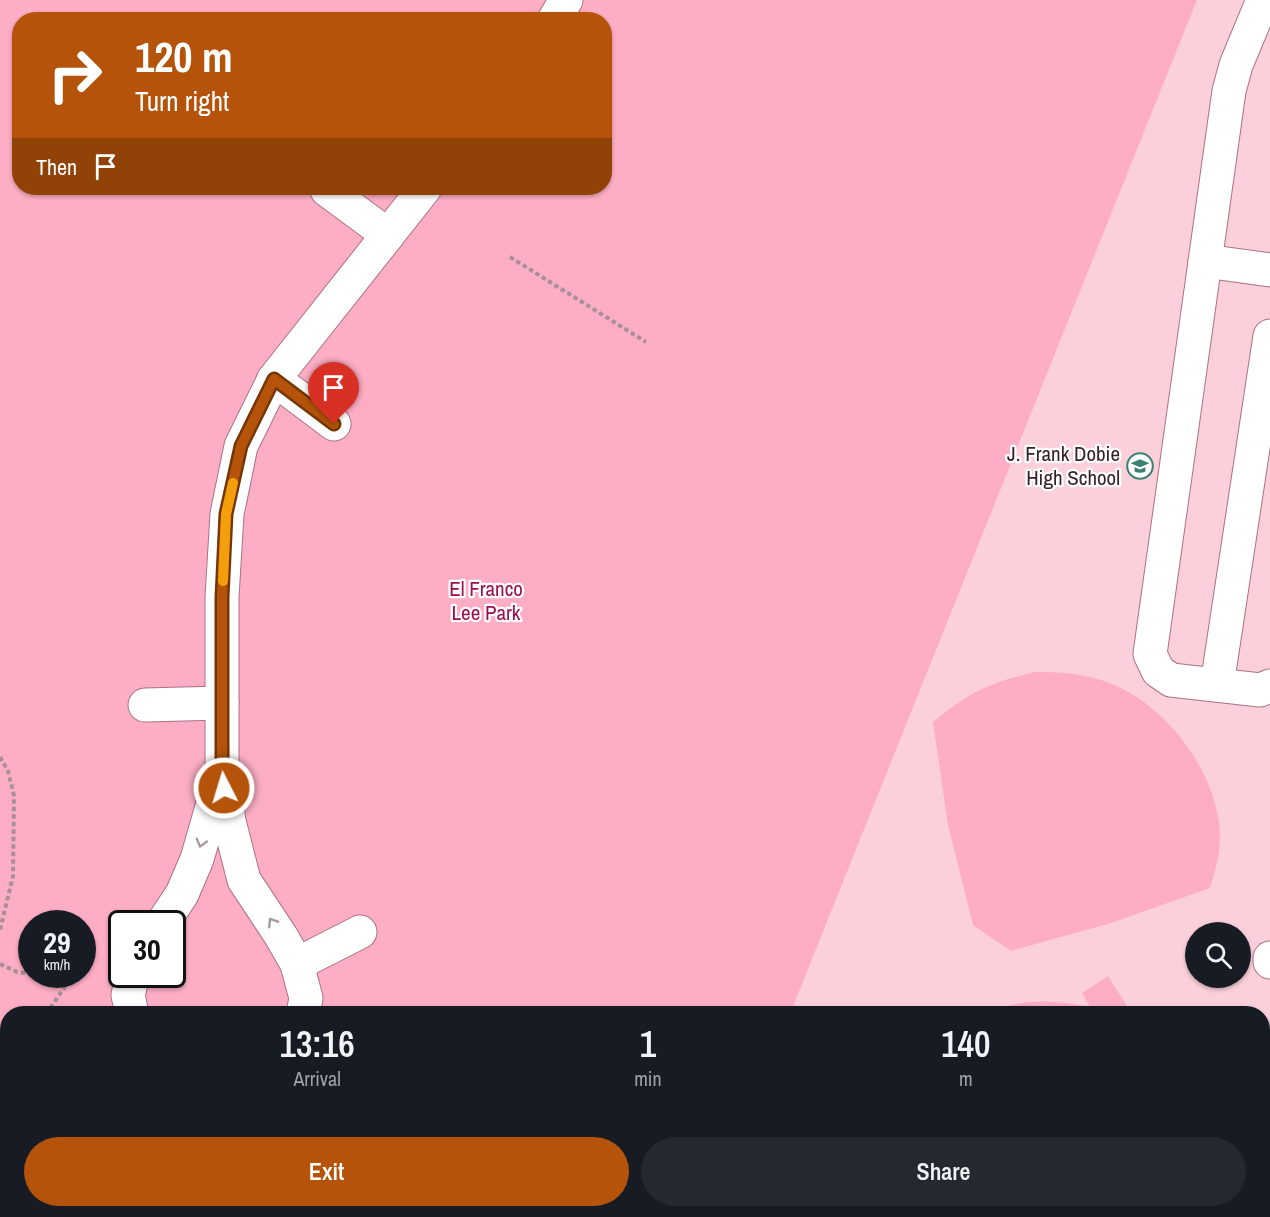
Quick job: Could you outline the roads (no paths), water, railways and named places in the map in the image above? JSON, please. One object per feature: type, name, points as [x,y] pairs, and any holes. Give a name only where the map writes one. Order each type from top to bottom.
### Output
[{"type":"street","points":[[1263,0],[1231,79],[1150,654],[1158,671],[1171,680],[1260,690],[1270,686]]},
{"type":"street","points":[[334,195],[388,235]]},
{"type":"street","points":[[304,1006],[306,998],[297,964],[244,880],[229,820],[222,772],[222,597],[226,514],[241,446],[274,379],[419,195]]},
{"type":"street","points":[[1205,261],[1270,270]]},
{"type":"street","points":[[1217,685],[1270,336]]},
{"type":"street","points":[[274,379],[334,424]]},
{"type":"street","points":[[145,705],[222,703]]},
{"type":"street","points":[[171,910],[182,894],[197,859],[222,772]]},
{"type":"street","points":[[182,894],[208,876],[222,873],[244,880]]},
{"type":"street","points":[[297,964],[360,932]]},
{"type":"street","points":[[130,988],[128,995],[130,1006]]},
{"type":"place","name":"J. Frank Dobie High School","points":[[1140,466]]},
{"type":"park label","name":"El Franco Lee Park","points":[[486,601]]}]
